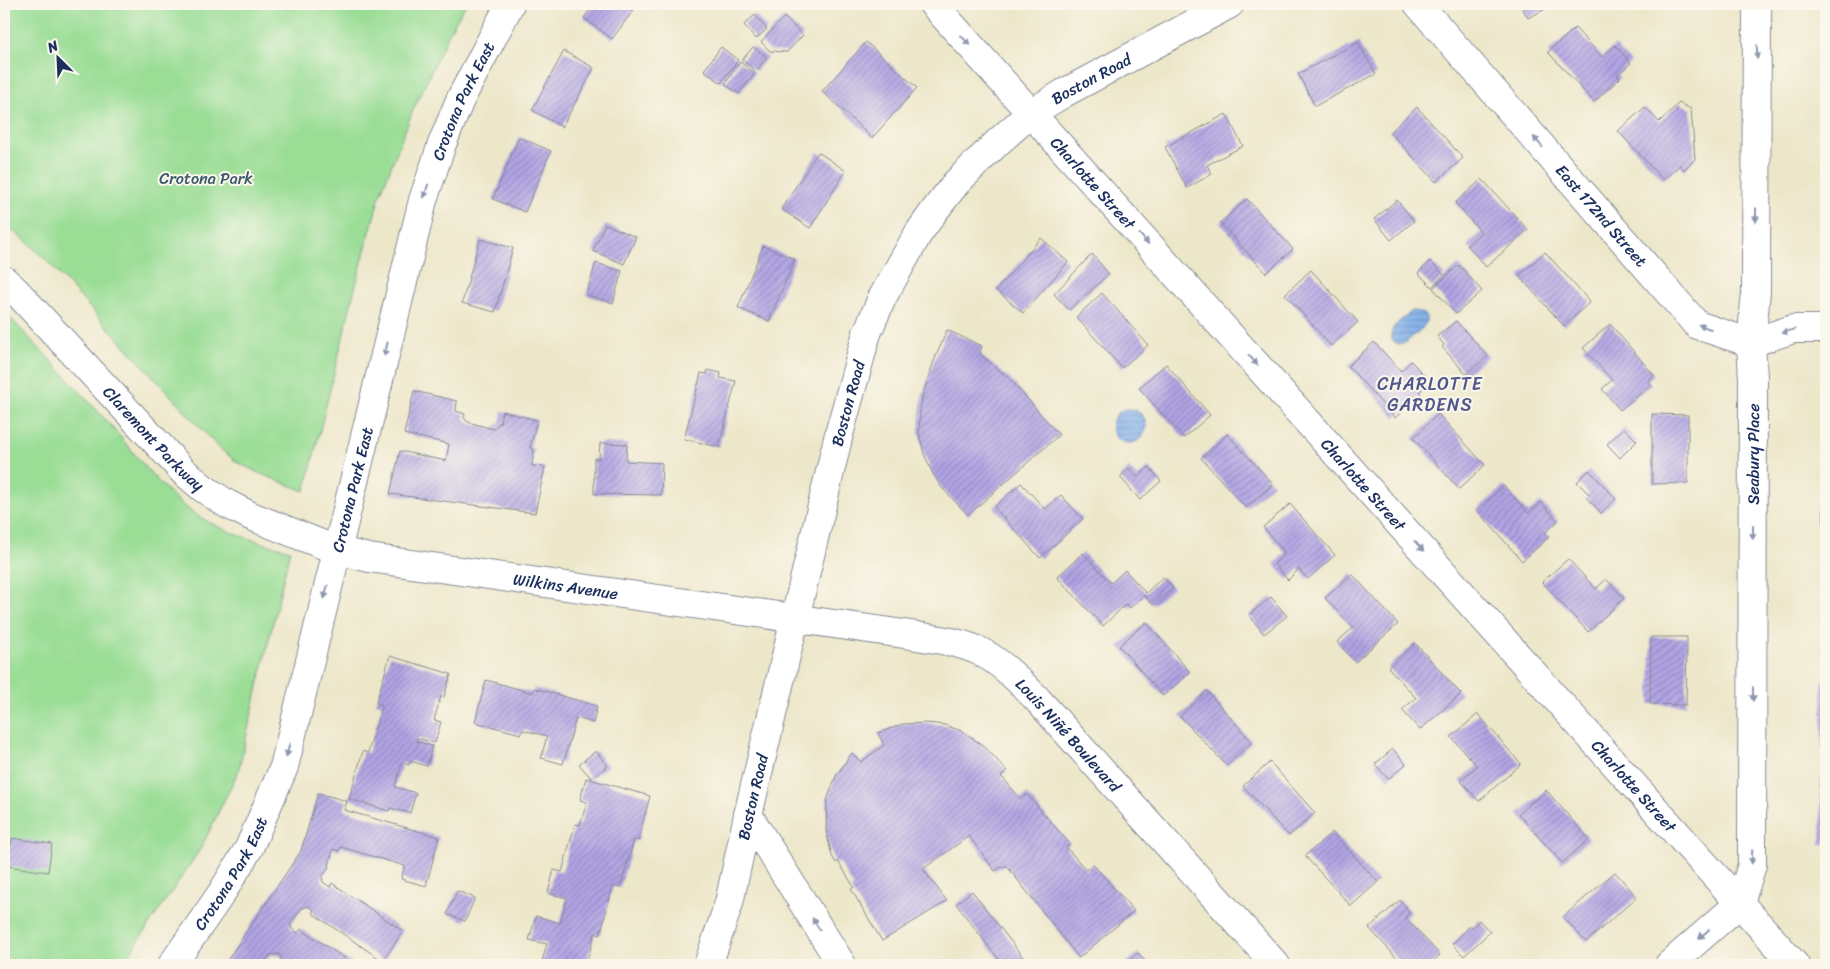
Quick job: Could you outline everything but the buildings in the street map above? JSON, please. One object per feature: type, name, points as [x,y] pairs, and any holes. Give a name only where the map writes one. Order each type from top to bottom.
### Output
[{"type":"street","name":"Crotona Park East","points":[[172,965],[221,894],[249,848],[284,767],[423,200],[442,144],[460,100],[510,4]]},
{"type":"street","name":"Charlotte Street","points":[[933,4],[1795,965]]},
{"type":"street","name":"Boston Road","points":[[708,965],[729,903],[842,423],[867,333],[882,298],[918,234],[956,183],[1031,113],[1064,93],[1230,4]]},
{"type":"street","name":"East 172nd Street","points":[[1418,4],[1697,325],[1751,343]]},
{"type":"street","name":"Seabury Place","points":[[1740,903],[1752,864],[1753,379],[1751,343],[1756,292],[1757,4]]},
{"type":"street","name":"Claremont Parkway","points":[[4,280],[183,471],[203,488],[227,504],[251,516],[336,550]]},
{"type":"street","points":[[1751,343],[1793,328],[1826,329]]},
{"type":"street","name":"Wilkins Avenue","points":[[336,550],[369,558],[795,618]]},
{"type":"street","name":"Louis Niñé Boulevard","points":[[795,618],[957,644],[980,651],[995,661],[1015,677],[1037,699],[1276,965]]},
{"type":"street","points":[[748,816],[842,965]]},
{"type":"street","points":[[1668,965],[1740,903]]},
{"type":"green space","name":"Crotona Park","points":[[4,4],[466,4],[452,27],[413,110],[380,195],[305,491],[238,463],[218,447],[47,261],[25,240],[4,225]]},
{"type":"green space","points":[[4,312],[91,404],[171,495],[184,506],[208,522],[231,532],[290,550],[238,772],[201,848],[122,965],[4,965]]},
{"type":"water","points":[[1411,311],[1420,312],[1425,315],[1425,324],[1406,343],[1399,344],[1394,342],[1391,337],[1392,331]]},
{"type":"water","points":[[1129,409],[1136,410],[1141,414],[1145,419],[1145,433],[1141,438],[1136,442],[1129,443],[1122,442],[1117,438],[1113,433],[1112,426],[1113,419],[1117,414],[1122,410]]},
{"type":"district","name":"CHARLOTTE GARDENS","points":[[1430,394]]}]
